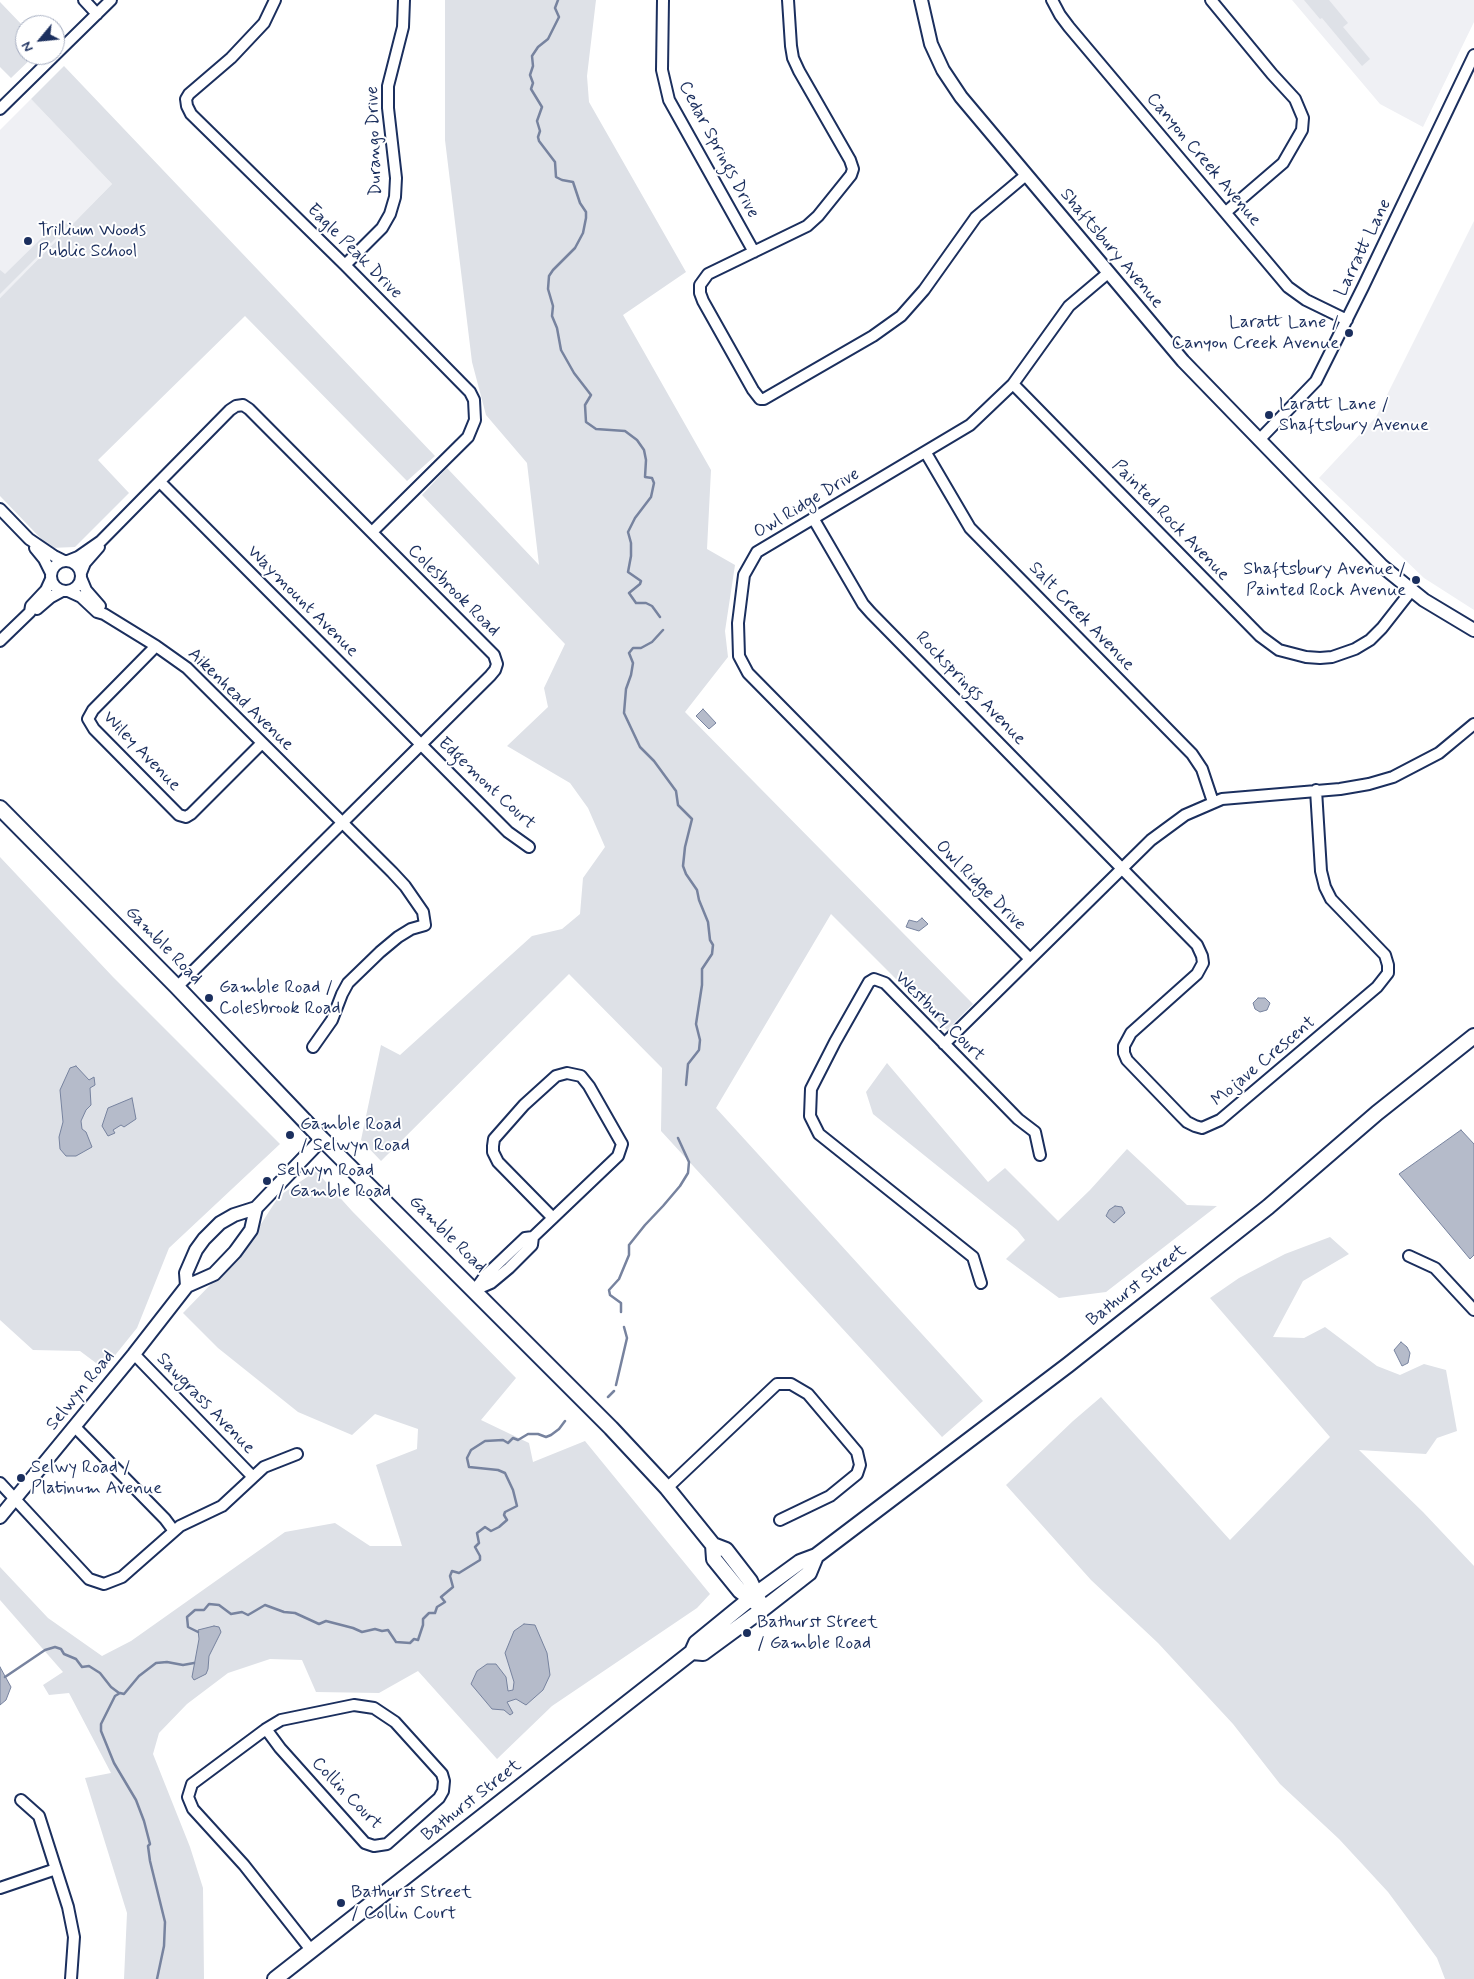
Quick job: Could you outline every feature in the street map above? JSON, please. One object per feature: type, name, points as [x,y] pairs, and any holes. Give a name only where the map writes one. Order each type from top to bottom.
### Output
[{"type":"main road","name":"Gamble Road","points":[[0,808],[177,987],[322,1139],[611,1428],[667,1488],[713,1544],[726,1550],[750,1581],[753,1597],[763,1609]]},
{"type":"main road","name":"Bathurst Street","points":[[275,1979],[692,1652],[696,1643],[753,1597],[800,1562],[816,1556],[1068,1365],[1268,1207],[1377,1114],[1474,1036]]},
{"type":"main road","name":"Bathurst Street","points":[[692,1652],[703,1653],[763,1609],[809,1573],[816,1556]]},
{"type":"street","points":[[84,0],[97,14]]},
{"type":"street","points":[[0,109],[111,0]]},
{"type":"street","name":"Eagle Peak Drive","points":[[275,0],[264,23],[231,58],[189,94],[186,99],[187,106],[191,114],[345,265],[470,392],[476,409],[473,429],[468,436],[372,532]]},
{"type":"street","name":"Durango Drive","points":[[345,265],[382,228],[390,214],[395,197],[396,178],[388,98],[390,76],[403,27],[404,0]]},
{"type":"street","name":"Cedar Springs Drive","points":[[663,0],[662,70],[669,100],[754,252]]},
{"type":"street","points":[[788,0],[793,58],[850,160],[853,169],[851,175],[818,216],[796,232],[708,274],[700,285],[700,293],[756,396],[764,399],[874,336],[901,316],[924,290],[976,218],[1026,174]]},
{"type":"street","name":"Shaftsbury Avenue","points":[[920,0],[931,44],[948,79],[969,108],[1192,372],[1373,556],[1411,591],[1474,630]]},
{"type":"street","name":"Canyon Creek Avenue","points":[[1052,0],[1064,21],[1288,287],[1306,300],[1347,320]]},
{"type":"street","points":[[1211,0],[1295,99],[1303,118],[1302,130],[1283,163],[1226,212]]},
{"type":"street","name":"Larratt Lane","points":[[1259,440],[1316,381],[1474,55]]},
{"type":"street","name":"Owl Ridge Drive","points":[[1030,959],[755,681],[739,656],[737,635],[742,584],[748,566],[762,548],[926,453],[970,425],[1013,384],[1069,306],[1108,272]]},
{"type":"street","name":"Painted Rock Avenue","points":[[1013,384],[1260,636],[1279,650],[1306,657],[1320,658],[1332,657],[1355,649],[1370,640],[1382,628],[1411,591]]},
{"type":"street","name":"Colesbrook Road","points":[[66,561],[78,557],[101,541],[230,410],[236,406],[243,405],[494,655],[497,664],[490,676],[177,987]]},
{"type":"street","name":"Salt Creek Avenue","points":[[926,453],[970,528],[1192,754],[1206,778],[1213,802]]},
{"type":"street","name":"Waymount Avenue","points":[[160,482],[421,745]]},
{"type":"street","points":[[0,509],[29,539],[44,559],[55,587],[65,591]]},
{"type":"street","name":"Rocksprings Avenue","points":[[814,518],[863,604],[1122,868]]},
{"type":"street","points":[[0,640],[30,612],[36,610],[54,594],[77,587],[81,575],[76,564],[54,556],[29,539]]},
{"type":"street","name":"Colesbrook Road","points":[[81,575],[85,564],[99,547],[101,541]]},
{"type":"street","points":[[30,612],[31,606],[46,590],[56,564],[66,561]]},
{"type":"street","name":"Aikenhead Avenue","points":[[81,575],[86,590],[101,607],[104,614]]},
{"type":"street","name":"Aikenhead Avenue","points":[[65,591],[80,597],[97,612],[104,614],[188,668],[405,886],[423,912],[425,925],[411,929],[398,938],[380,952],[348,983],[332,1020],[313,1047]]},
{"type":"street","name":"Wiley Avenue","points":[[156,646],[93,710],[88,719],[90,724],[179,814],[186,817],[191,814],[262,743]]},
{"type":"street","points":[[944,1044],[1122,868],[1168,826],[1185,815],[1213,802],[1243,796],[1369,784],[1398,775],[1439,753],[1474,724]]},
{"type":"street","name":"Edgemont Court","points":[[421,745],[508,832],[529,847]]},
{"type":"street","name":"Mojave Crescent","points":[[1122,868],[1197,945],[1203,963],[1197,974],[1132,1033],[1124,1046],[1124,1053],[1128,1060],[1187,1122],[1202,1128],[1228,1114],[1377,987],[1388,973],[1385,955],[1331,899],[1325,887],[1321,871],[1316,790]]},
{"type":"street","name":"Westbury Court","points":[[981,1283],[972,1257],[819,1134],[810,1116],[811,1089],[865,987],[874,979],[885,983],[1018,1119],[1035,1132],[1040,1155]]},
{"type":"street","points":[[475,1290],[491,1283],[509,1268],[532,1245],[533,1237],[553,1218],[618,1156],[622,1144],[590,1086],[581,1076],[567,1073],[556,1076],[524,1105],[494,1139],[493,1146],[493,1152],[498,1162],[553,1218]]},
{"type":"street","name":"Selwyn Road","points":[[187,1286],[186,1273],[196,1250],[204,1239],[220,1223],[234,1215],[256,1208],[322,1139]]},
{"type":"street","name":"Selwyn Road","points":[[0,1517],[75,1427],[187,1286],[214,1274],[235,1252],[251,1230],[256,1208]]},
{"type":"street","points":[[1410,1256],[1435,1268],[1474,1310]]},
{"type":"street","name":"Sawgrass Avenue","points":[[134,1354],[252,1476]]},
{"type":"street","points":[[667,1488],[777,1384],[791,1384],[808,1394],[857,1452],[860,1465],[857,1474],[830,1496],[780,1520]]},
{"type":"street","points":[[75,1427],[165,1519],[174,1531]]},
{"type":"street","points":[[0,1483],[89,1579],[104,1584],[122,1577],[180,1526],[222,1506],[252,1476],[264,1467],[297,1454]]},
{"type":"street","name":"Collin Court","points":[[266,1729],[280,1748],[366,1843],[378,1846],[387,1844],[439,1798],[444,1786],[442,1774],[395,1722],[374,1708],[346,1706],[281,1720],[266,1729],[192,1784],[188,1790],[188,1797],[193,1809],[244,1865],[311,1950]]},
{"type":"street","points":[[21,1800],[39,1816],[72,1923],[74,1937],[71,1979]]},
{"type":"street","points":[[0,1888],[56,1870]]},
{"type":"shaded area","points":[[445,0],[596,0],[587,76],[589,102],[686,272],[623,315],[711,470],[707,549],[735,565],[725,631],[728,657],[685,712],[973,1004],[947,1030],[831,914],[716,1108],[983,1401],[942,1437],[661,1131],[662,1068],[569,974],[381,1161],[361,1140],[381,1045],[400,1055],[532,936],[562,929],[580,914],[583,878],[605,847],[588,808],[570,783],[507,746],[548,707],[544,688],[565,644],[422,495],[447,468],[539,565],[527,463],[486,415],[472,362],[445,140]]},
{"type":"shaded area","points":[[1292,0],[1474,0],[1474,22],[1423,127],[1380,104]]},
{"type":"shaded area","points":[[1304,0],[1329,0],[1348,23],[1343,27],[1370,59],[1362,66],[1322,18],[1320,19]]},
{"type":"shaded area","points":[[0,2],[15,18],[15,65],[25,65],[11,78],[0,67]]},
{"type":"shaded area","points":[[64,66],[435,456],[407,481],[245,316],[98,460],[129,493],[75,547],[50,548],[0,496],[0,298],[112,184],[31,99]]},
{"type":"shaded area","name":"Trillium Woods Public School","points":[[31,99],[112,184],[0,298],[0,130]]},
{"type":"shaded area","points":[[1474,221],[1474,610],[1424,578],[1319,478],[1376,417]]},
{"type":"shaded area","points":[[57,223],[70,224],[0,294],[0,270],[5,274]]},
{"type":"shaded area","points":[[0,857],[113,977],[280,1144],[169,1248],[137,1328],[104,1369],[80,1351],[33,1350],[0,1320]]},
{"type":"shaded area","points":[[887,1063],[988,1182],[1005,1168],[1058,1221],[1090,1190],[1127,1149],[1187,1205],[1217,1206],[1106,1292],[1059,1298],[1006,1259],[1025,1240],[1017,1230],[873,1114],[866,1092]]},
{"type":"shaded area","points":[[316,1171],[352,1211],[516,1378],[481,1420],[529,1443],[533,1462],[585,1441],[710,1594],[697,1608],[552,1706],[497,1759],[418,1671],[379,1693],[316,1692],[302,1660],[270,1659],[228,1673],[187,1704],[159,1733],[153,1754],[190,1847],[203,1888],[204,1979],[124,1979],[127,1913],[85,1778],[111,1773],[69,1693],[49,1695],[43,1685],[63,1672],[0,1600],[0,1567],[48,1618],[102,1656],[131,1641],[285,1532],[335,1523],[370,1546],[402,1546],[376,1465],[417,1449],[418,1429],[375,1414],[352,1435],[298,1412],[218,1348],[183,1313],[245,1249],[279,1196]]},
{"type":"shaded area","points":[[1330,1237],[1349,1254],[1303,1281],[1273,1337],[1304,1338],[1325,1327],[1377,1366],[1400,1375],[1424,1364],[1446,1370],[1457,1431],[1437,1438],[1426,1454],[1359,1450],[1423,1512],[1474,1566],[1474,1979],[1445,1979],[1437,1958],[1388,1892],[1339,1839],[1280,1784],[1233,1724],[1158,1643],[1091,1580],[1006,1485],[1101,1397],[1230,1540],[1330,1437],[1210,1298],[1239,1278],[1285,1254]]},
{"type":"water","points":[[703,709],[716,723],[709,729],[696,716]]},
{"type":"water","points":[[922,918],[928,924],[919,931],[906,927],[909,920],[917,922]]},
{"type":"water","points":[[1258,998],[1265,998],[1270,1003],[1267,1010],[1260,1012],[1255,1009],[1253,1003]]},
{"type":"water","points":[[76,1066],[89,1080],[94,1077],[95,1085],[90,1088],[91,1105],[86,1110],[81,1121],[82,1129],[86,1132],[92,1147],[76,1156],[66,1156],[60,1149],[59,1137],[63,1122],[60,1090],[70,1068]]},
{"type":"water","points":[[132,1098],[136,1119],[124,1127],[121,1125],[113,1130],[115,1133],[108,1136],[102,1126],[108,1108]]},
{"type":"water","points":[[1461,1130],[1474,1144],[1474,1255],[1470,1259],[1399,1174]]},
{"type":"water","points":[[1115,1206],[1122,1207],[1125,1213],[1114,1223],[1106,1216],[1109,1210]]},
{"type":"water","points":[[1401,1342],[1410,1353],[1408,1363],[1402,1366],[1394,1350]]},
{"type":"water","points":[[524,1624],[535,1625],[547,1653],[550,1675],[543,1690],[526,1705],[516,1699],[507,1702],[513,1713],[510,1715],[504,1710],[492,1709],[471,1684],[477,1671],[487,1664],[496,1664],[506,1677],[508,1691],[513,1690],[514,1682],[505,1653],[514,1631]]},
{"type":"water","points":[[214,1626],[219,1627],[221,1632],[209,1656],[208,1669],[206,1674],[194,1680],[192,1677],[199,1639],[198,1630]]},
{"type":"water","points":[[0,1667],[11,1687],[6,1700],[0,1705]]},
{"type":"waterway","points":[[558,0],[555,8],[559,17],[548,39],[538,47],[532,56],[533,66],[530,75],[533,83],[531,89],[542,107],[537,121],[540,131],[539,141],[555,162],[556,177],[573,182],[580,203],[586,212],[586,218],[583,233],[575,248],[549,276],[548,289],[553,306],[552,316],[557,328],[561,350],[574,373],[591,395],[585,405],[586,422],[596,429],[625,431],[637,440],[644,450],[646,460],[645,477],[652,478],[654,483],[651,497],[635,518],[628,532],[631,543],[628,572],[641,581],[629,593],[636,603],[646,603],[652,606],[660,617]]},
{"type":"waterway","points":[[663,630],[652,642],[641,648],[633,648],[629,653],[633,663],[626,689],[624,713],[640,747],[654,761],[676,791],[678,805],[692,819],[685,847],[683,866],[697,890],[708,922],[710,940],[713,945],[712,954],[702,969],[702,985],[696,1024],[700,1040],[699,1050],[688,1064],[686,1085]]},
{"type":"waterway","points":[[621,1312],[621,1303],[610,1295],[609,1290],[619,1279],[629,1255],[629,1245],[680,1186],[688,1173],[689,1162],[678,1138]]},
{"type":"waterway","points":[[616,1385],[627,1338],[624,1327]]},
{"type":"waterway","points":[[608,1397],[614,1391]]},
{"type":"waterway","points":[[198,1632],[188,1627],[187,1617],[195,1610],[204,1610],[209,1604],[219,1605],[231,1614],[242,1612],[248,1615],[265,1605],[284,1612],[295,1613],[319,1624],[326,1621],[362,1632],[375,1629],[388,1630],[396,1642],[410,1643],[414,1639],[418,1640],[423,1619],[429,1613],[435,1613],[437,1607],[445,1602],[441,1597],[453,1587],[450,1576],[452,1571],[459,1573],[480,1560],[475,1547],[479,1543],[477,1533],[485,1527],[491,1531],[499,1527],[507,1520],[504,1515],[505,1512],[517,1506],[513,1490],[505,1473],[498,1470],[469,1467],[467,1458],[471,1450],[485,1441],[503,1440],[508,1443],[513,1438],[518,1440],[528,1434],[538,1434],[546,1437],[559,1429],[565,1421]]},
{"type":"waterway","points":[[5,1677],[45,1650],[55,1647],[61,1649],[64,1654],[76,1659],[82,1667],[89,1666],[100,1673],[111,1687],[119,1693]]},
{"type":"waterway","points":[[157,1979],[164,1946],[165,1922],[150,1861],[148,1846],[150,1844],[136,1800],[114,1763],[101,1731],[101,1724],[115,1696],[120,1693],[124,1694],[139,1676],[156,1663],[167,1662],[183,1665],[194,1663]]},
{"type":"place","name":"Trillium Woods Public School","points":[[28,241]]},
{"type":"place","name":"Laratt Lane / Canyon Creek Avenue","points":[[1349,333]]},
{"type":"place","name":"Laratt Lane / Shaftsbury Avenue","points":[[1269,415]]},
{"type":"place","name":"Shaftsbury Avenue / Painted Rock Avenue","points":[[1416,580]]},
{"type":"place","name":"Gamble Road / Colesbrook Road","points":[[209,998]]},
{"type":"place","name":"Gamble Road / Selwyn Road","points":[[290,1135]]},
{"type":"place","name":"Selwyn Road / Gamble Road","points":[[267,1181]]},
{"type":"place","name":"Selwy Road / Platinum Avenue","points":[[21,1478]]},
{"type":"place","name":"Bathurst Street / Gamble Road","points":[[747,1633]]},
{"type":"place","name":"Bathurst Street / Collin Court","points":[[341,1903]]}]
